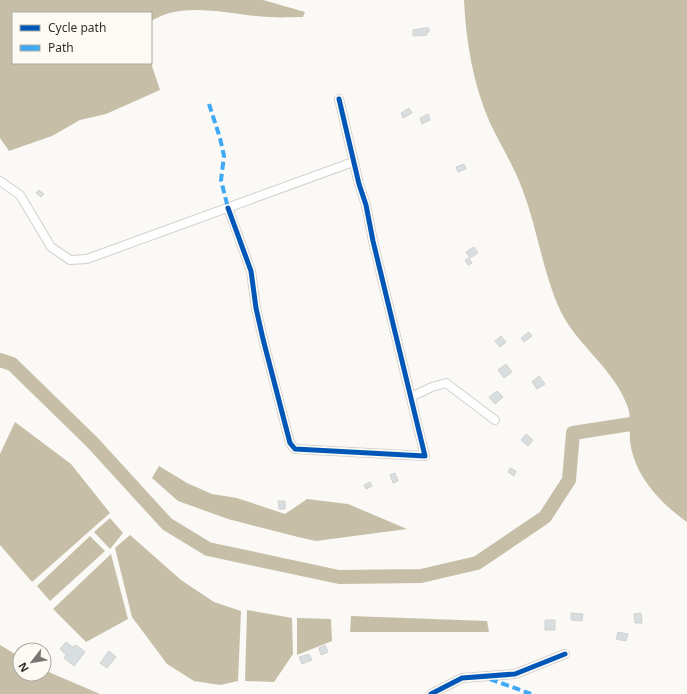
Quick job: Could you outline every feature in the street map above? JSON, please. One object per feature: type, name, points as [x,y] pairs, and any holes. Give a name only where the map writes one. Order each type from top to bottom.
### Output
[{"type":"street","points":[[228,208],[251,271],[256,308],[290,443],[295,449],[425,456],[366,205],[353,162],[339,99]]},
{"type":"street","points":[[0,181],[20,195],[51,247],[70,260],[86,259],[353,162]]},
{"type":"street","points":[[411,397],[432,387],[446,383],[495,420]]},
{"type":"street","points":[[431,694],[462,678],[515,674],[565,654]]},
{"type":"shaded area","points":[[0,0],[263,0],[305,12],[303,17],[277,17],[254,16],[208,10],[193,10],[178,11],[152,21],[152,12],[12,12],[12,64],[151,64],[160,90],[106,114],[80,120],[52,136],[9,151],[0,138]]},
{"type":"shaded area","points":[[464,0],[687,0],[687,522],[658,497],[643,477],[632,453],[629,414],[621,392],[604,368],[568,324],[555,298],[520,182],[490,123],[479,93],[471,63]]},
{"type":"shaded area","points":[[15,422],[71,464],[110,513],[32,582],[0,545],[0,454]]},
{"type":"shaded area","points":[[159,466],[187,483],[212,494],[237,498],[285,514],[307,499],[348,504],[407,529],[316,541],[298,537],[228,519],[178,501],[152,478]]},
{"type":"shaded area","points":[[110,518],[123,533],[110,549],[94,532]]},
{"type":"shaded area","points":[[130,535],[181,580],[214,602],[241,611],[238,681],[220,685],[194,681],[167,664],[132,617],[115,548]]},
{"type":"shaded area","points":[[90,536],[105,551],[50,601],[37,586]]},
{"type":"shaded area","points":[[111,554],[128,619],[86,642],[53,609]]},
{"type":"shaded area","points":[[247,610],[292,618],[293,654],[274,682],[245,681]]},
{"type":"shaded area","points":[[351,616],[487,621],[489,632],[350,632]]},
{"type":"shaded area","points":[[297,618],[331,619],[332,641],[297,655]]},
{"type":"shaded area","points":[[0,645],[12,652],[12,682],[52,682],[52,673],[100,694],[0,694]]},
{"type":"building","points":[[429,28],[429,32],[426,32],[427,35],[413,36],[413,30]]},
{"type":"building","points":[[409,108],[412,113],[403,118],[401,113]]},
{"type":"building","points":[[428,114],[430,120],[422,124],[420,118]]},
{"type":"building","points":[[464,164],[466,169],[458,172],[456,167]]},
{"type":"building","points":[[39,190],[44,194],[41,197],[36,193]]},
{"type":"building","points":[[474,247],[478,253],[470,258],[466,252]]},
{"type":"building","points":[[469,258],[472,263],[468,265],[465,260]]},
{"type":"building","points":[[529,332],[532,336],[524,342],[521,338]]},
{"type":"building","points":[[501,336],[506,342],[500,347],[495,341]]},
{"type":"building","points":[[506,364],[512,372],[504,378],[498,370]]},
{"type":"building","points":[[539,376],[545,384],[537,389],[532,382]]},
{"type":"building","points":[[497,391],[503,397],[495,404],[489,397]]},
{"type":"building","points":[[526,434],[533,440],[528,446],[521,440]]},
{"type":"building","points":[[510,468],[516,471],[514,476],[508,472]]},
{"type":"building","points":[[395,473],[398,481],[393,483],[390,475]]},
{"type":"building","points":[[370,482],[372,486],[366,489],[364,485]]},
{"type":"building","points":[[278,501],[285,501],[285,509],[279,509]]},
{"type":"building","points":[[571,613],[583,614],[582,621],[571,620]]},
{"type":"building","points":[[641,613],[642,623],[635,623],[634,614]]},
{"type":"building","points":[[545,620],[555,620],[555,630],[545,630]]},
{"type":"building","points":[[618,632],[628,634],[626,641],[616,639]]},
{"type":"building","points":[[66,642],[73,647],[76,645],[85,652],[74,666],[64,658],[66,655],[60,649]]},
{"type":"building","points":[[325,645],[328,652],[321,655],[319,648]]},
{"type":"building","points":[[109,651],[116,657],[107,668],[100,663]]},
{"type":"building","points":[[309,654],[312,660],[302,664],[299,657]]},
{"type":"waterway","points":[[0,360],[12,364],[92,442],[167,524],[208,549],[339,577],[421,576],[477,563],[545,517],[569,480],[573,433],[631,424]]},
{"type":"marked path","points":[[209,104],[224,156],[221,180],[228,208]]},
{"type":"marked path","points":[[490,679],[531,694]]},
{"type":"cycle path","points":[[228,208],[251,271],[256,308],[263,339],[290,443],[295,449],[425,456],[373,241],[366,205],[359,184],[339,99]]},
{"type":"cycle path","points":[[431,694],[462,678],[515,674],[565,654]]}]
